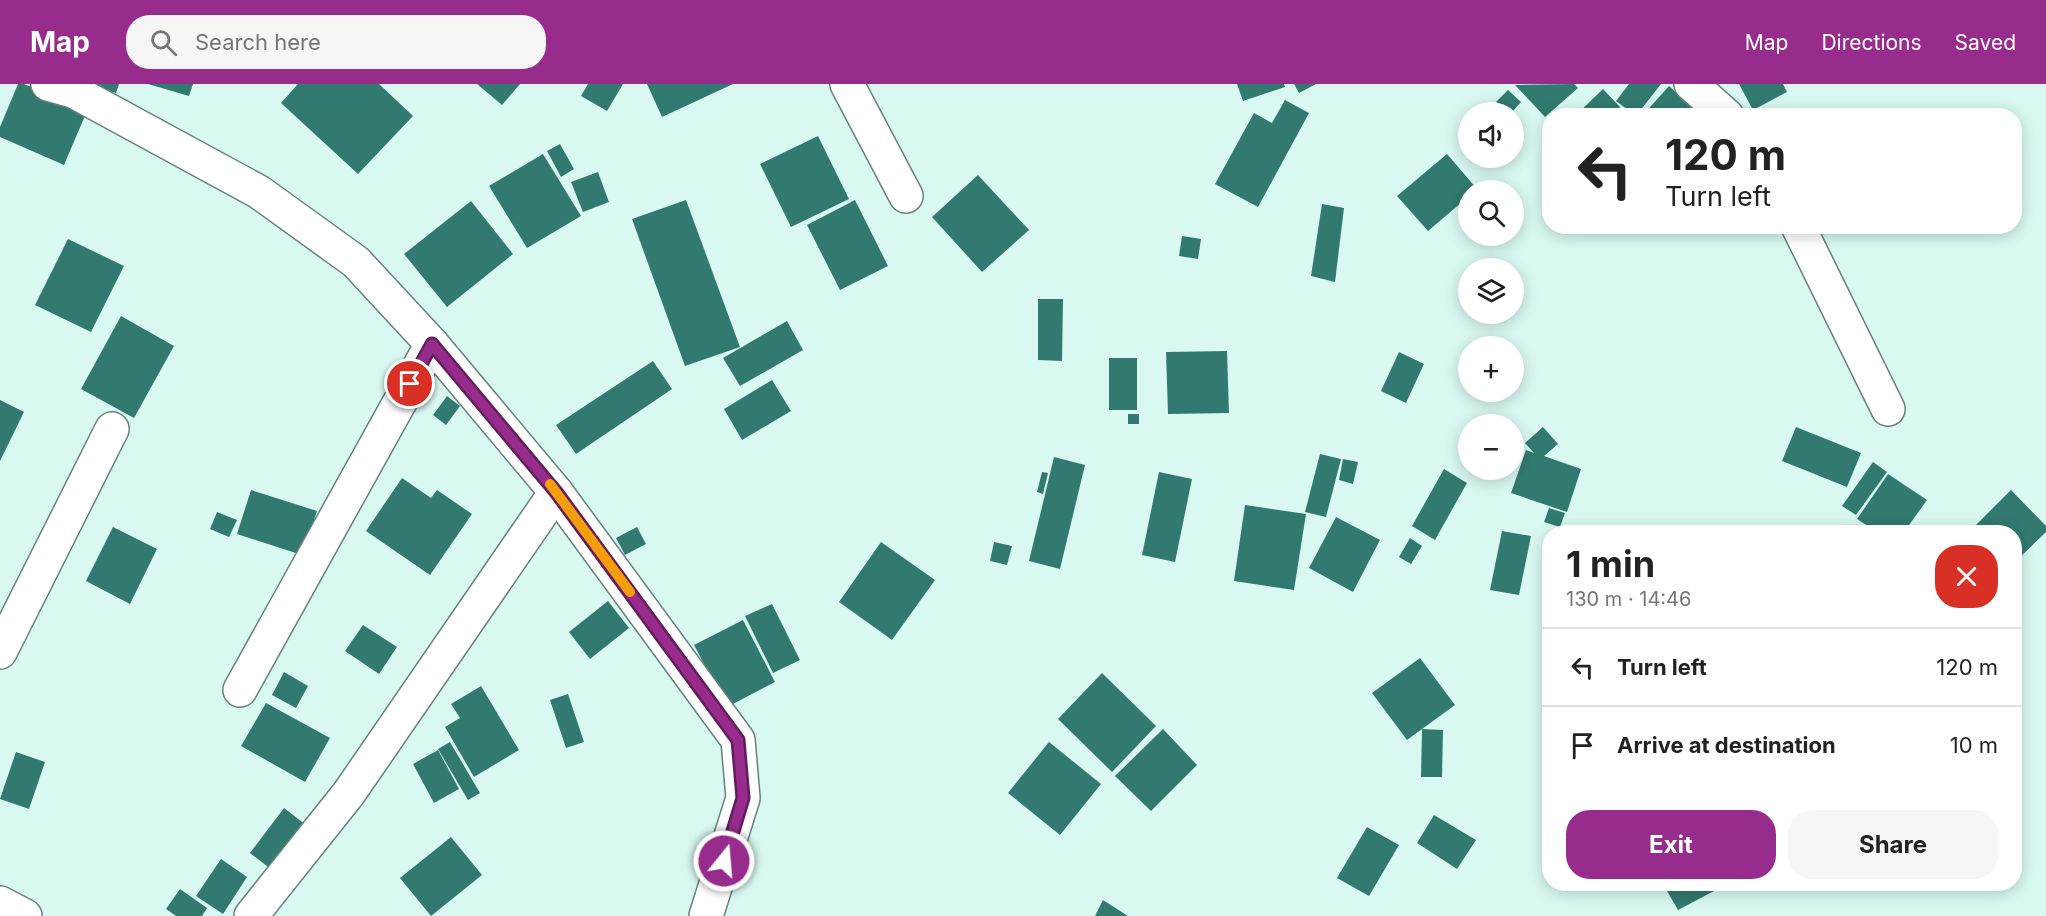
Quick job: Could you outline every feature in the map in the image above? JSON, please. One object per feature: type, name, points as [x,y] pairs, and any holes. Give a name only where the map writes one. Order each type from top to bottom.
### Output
[{"type":"street","points":[[48,84],[73,92],[259,192],[356,262],[432,344],[556,492],[738,740],[743,798],[706,916]]},
{"type":"street","points":[[847,84],[906,196]]},
{"type":"street","points":[[1691,84],[1718,108]]},
{"type":"street","points":[[1802,234],[1888,409]]},
{"type":"street","points":[[240,690],[432,344]]},
{"type":"street","points":[[0,652],[112,429]]},
{"type":"street","points":[[251,916],[349,793],[556,492]]},
{"type":"street","points":[[0,903],[25,916]]},
{"type":"building","points":[[18,84],[24,84],[87,111],[64,165],[0,137],[0,127]]},
{"type":"building","points":[[96,84],[119,84],[116,93],[95,87]]},
{"type":"building","points":[[148,84],[193,84],[189,96]]},
{"type":"building","points":[[298,84],[379,84],[413,116],[358,174],[281,103]]},
{"type":"building","points":[[477,84],[520,84],[502,105]]},
{"type":"building","points":[[588,84],[623,84],[607,111],[581,96]]},
{"type":"building","points":[[647,84],[733,84],[662,117]]},
{"type":"building","points":[[1237,84],[1284,84],[1285,87],[1243,101]]},
{"type":"building","points":[[1294,84],[1316,84],[1299,93]]},
{"type":"building","points":[[1574,84],[1578,88],[1555,108],[1542,108],[1542,114],[1515,85]]},
{"type":"building","points":[[1629,84],[1661,84],[1642,108],[1625,108],[1616,101]]},
{"type":"building","points":[[1739,84],[1783,84],[1787,92],[1757,108],[1752,108]]},
{"type":"building","points":[[1669,86],[1693,108],[1649,108]]},
{"type":"building","points":[[1603,89],[1620,107],[1619,108],[1583,108]]},
{"type":"building","points":[[1508,90],[1521,102],[1496,102]]},
{"type":"building","points":[[1285,100],[1309,113],[1258,207],[1215,184],[1254,113],[1272,123]]},
{"type":"building","points":[[818,136],[849,199],[791,227],[760,164]]},
{"type":"building","points":[[560,144],[574,169],[561,177],[547,151]]},
{"type":"building","points":[[543,154],[581,216],[527,248],[489,186]]},
{"type":"building","points":[[1447,154],[1469,180],[1458,180],[1458,206],[1428,231],[1397,196]]},
{"type":"building","points":[[598,172],[609,202],[583,212],[571,182]]},
{"type":"building","points":[[978,175],[1029,230],[982,272],[932,217]]},
{"type":"building","points":[[686,200],[740,347],[685,366],[632,219]]},
{"type":"building","points":[[855,200],[888,266],[840,290],[807,225]]},
{"type":"building","points":[[471,201],[513,254],[447,307],[404,254]]},
{"type":"building","points":[[1322,204],[1344,208],[1335,282],[1311,276]]},
{"type":"building","points":[[1182,236],[1201,239],[1198,259],[1179,256]]},
{"type":"building","points":[[68,239],[124,266],[91,332],[35,305]]},
{"type":"building","points":[[1038,299],[1063,299],[1062,361],[1038,360]]},
{"type":"building","points":[[121,316],[174,346],[134,418],[81,389]]},
{"type":"building","points":[[787,321],[803,350],[740,386],[723,358]]},
{"type":"building","points":[[1227,351],[1229,413],[1168,414],[1166,352]]},
{"type":"building","points":[[1399,352],[1424,364],[1406,403],[1381,391]]},
{"type":"building","points":[[1109,358],[1137,358],[1137,410],[1109,410]]},
{"type":"building","points":[[653,361],[672,389],[576,454],[556,425]]},
{"type":"building","points":[[772,380],[791,411],[742,440],[724,409]]},
{"type":"building","points":[[447,396],[460,406],[446,425],[433,415]]},
{"type":"building","points":[[0,400],[24,412],[0,461]]},
{"type":"building","points":[[1128,414],[1139,414],[1139,424],[1128,424]]},
{"type":"building","points":[[1543,427],[1558,444],[1544,456],[1581,469],[1567,512],[1511,493],[1516,480],[1524,480],[1526,450],[1534,453],[1525,443]]},
{"type":"building","points":[[1796,427],[1861,453],[1847,487],[1782,461]]},
{"type":"building","points":[[1320,454],[1341,459],[1326,517],[1305,512]]},
{"type":"building","points":[[1054,457],[1085,465],[1060,569],[1029,561]]},
{"type":"building","points":[[1343,459],[1358,462],[1353,484],[1339,480]]},
{"type":"building","points":[[1873,462],[1887,472],[1856,515],[1842,506]]},
{"type":"building","points":[[1444,469],[1458,478],[1458,480],[1467,483],[1435,540],[1412,526]]},
{"type":"building","points":[[1042,472],[1048,473],[1043,494],[1037,492]]},
{"type":"building","points":[[1159,472],[1192,479],[1175,562],[1142,555]]},
{"type":"building","points":[[1888,474],[1927,500],[1909,525],[1866,525],[1857,519]]},
{"type":"building","points":[[402,478],[431,498],[437,490],[472,514],[430,575],[366,531]]},
{"type":"building","points":[[251,490],[317,511],[302,555],[237,534]]},
{"type":"building","points":[[2011,490],[2046,526],[2046,532],[2022,555],[2022,525],[1976,525]]},
{"type":"building","points":[[1245,505],[1306,514],[1294,590],[1234,581]]},
{"type":"building","points":[[1549,508],[1565,513],[1561,525],[1544,522]]},
{"type":"building","points":[[217,512],[237,520],[229,537],[210,529]]},
{"type":"building","points":[[1336,517],[1380,540],[1353,592],[1309,568]]},
{"type":"building","points":[[113,527],[157,549],[130,604],[86,581]]},
{"type":"building","points":[[637,527],[646,544],[625,555],[616,538]]},
{"type":"building","points":[[1502,531],[1531,536],[1519,595],[1490,590]]},
{"type":"building","points":[[1410,538],[1422,546],[1411,564],[1399,557]]},
{"type":"building","points":[[881,542],[935,580],[892,640],[839,602]]},
{"type":"building","points":[[994,542],[1012,546],[1007,565],[990,561]]},
{"type":"building","points":[[608,601],[629,628],[590,659],[569,632]]},
{"type":"building","points":[[772,604],[800,660],[773,673],[745,616]]},
{"type":"building","points":[[743,620],[775,682],[727,707],[694,645]]},
{"type":"building","points":[[363,625],[397,647],[379,674],[345,651]]},
{"type":"building","points":[[1420,658],[1455,705],[1407,740],[1372,693]]},
{"type":"building","points":[[284,672],[308,686],[296,708],[272,695]]},
{"type":"building","points":[[1102,673],[1156,726],[1112,772],[1058,719]]},
{"type":"building","points":[[481,686],[519,750],[474,777],[445,727],[460,718],[451,704]]},
{"type":"building","points":[[568,694],[584,742],[566,748],[550,700]]},
{"type":"building","points":[[266,703],[330,738],[305,782],[241,746]]},
{"type":"building","points":[[1163,729],[1197,765],[1151,811],[1115,776]]},
{"type":"building","points":[[1422,729],[1443,730],[1442,777],[1421,777]]},
{"type":"building","points":[[450,742],[480,793],[468,800],[438,749]]},
{"type":"building","points":[[1049,742],[1101,784],[1060,835],[1008,793]]},
{"type":"building","points":[[438,750],[459,789],[434,803],[413,764]]},
{"type":"building","points":[[16,752],[45,762],[29,809],[0,799]]},
{"type":"building","points":[[284,808],[306,825],[272,870],[250,853]]},
{"type":"building","points":[[1434,815],[1476,840],[1457,869],[1417,843]]},
{"type":"building","points":[[1367,827],[1399,845],[1369,896],[1337,878]]},
{"type":"building","points":[[451,837],[482,875],[431,916],[400,878]]},
{"type":"building","points":[[221,859],[247,877],[223,914],[196,896]]},
{"type":"building","points":[[180,889],[207,908],[202,916],[176,916],[166,909]]},
{"type":"building","points":[[1667,891],[1714,891],[1678,910]]},
{"type":"building","points":[[1103,900],[1128,916],[1095,916]]},
{"type":"slow traffic","points":[[550,484],[630,592]]},
{"type":"route","points":[[410,384],[432,344],[556,492],[738,740],[743,798],[724,861]]}]
